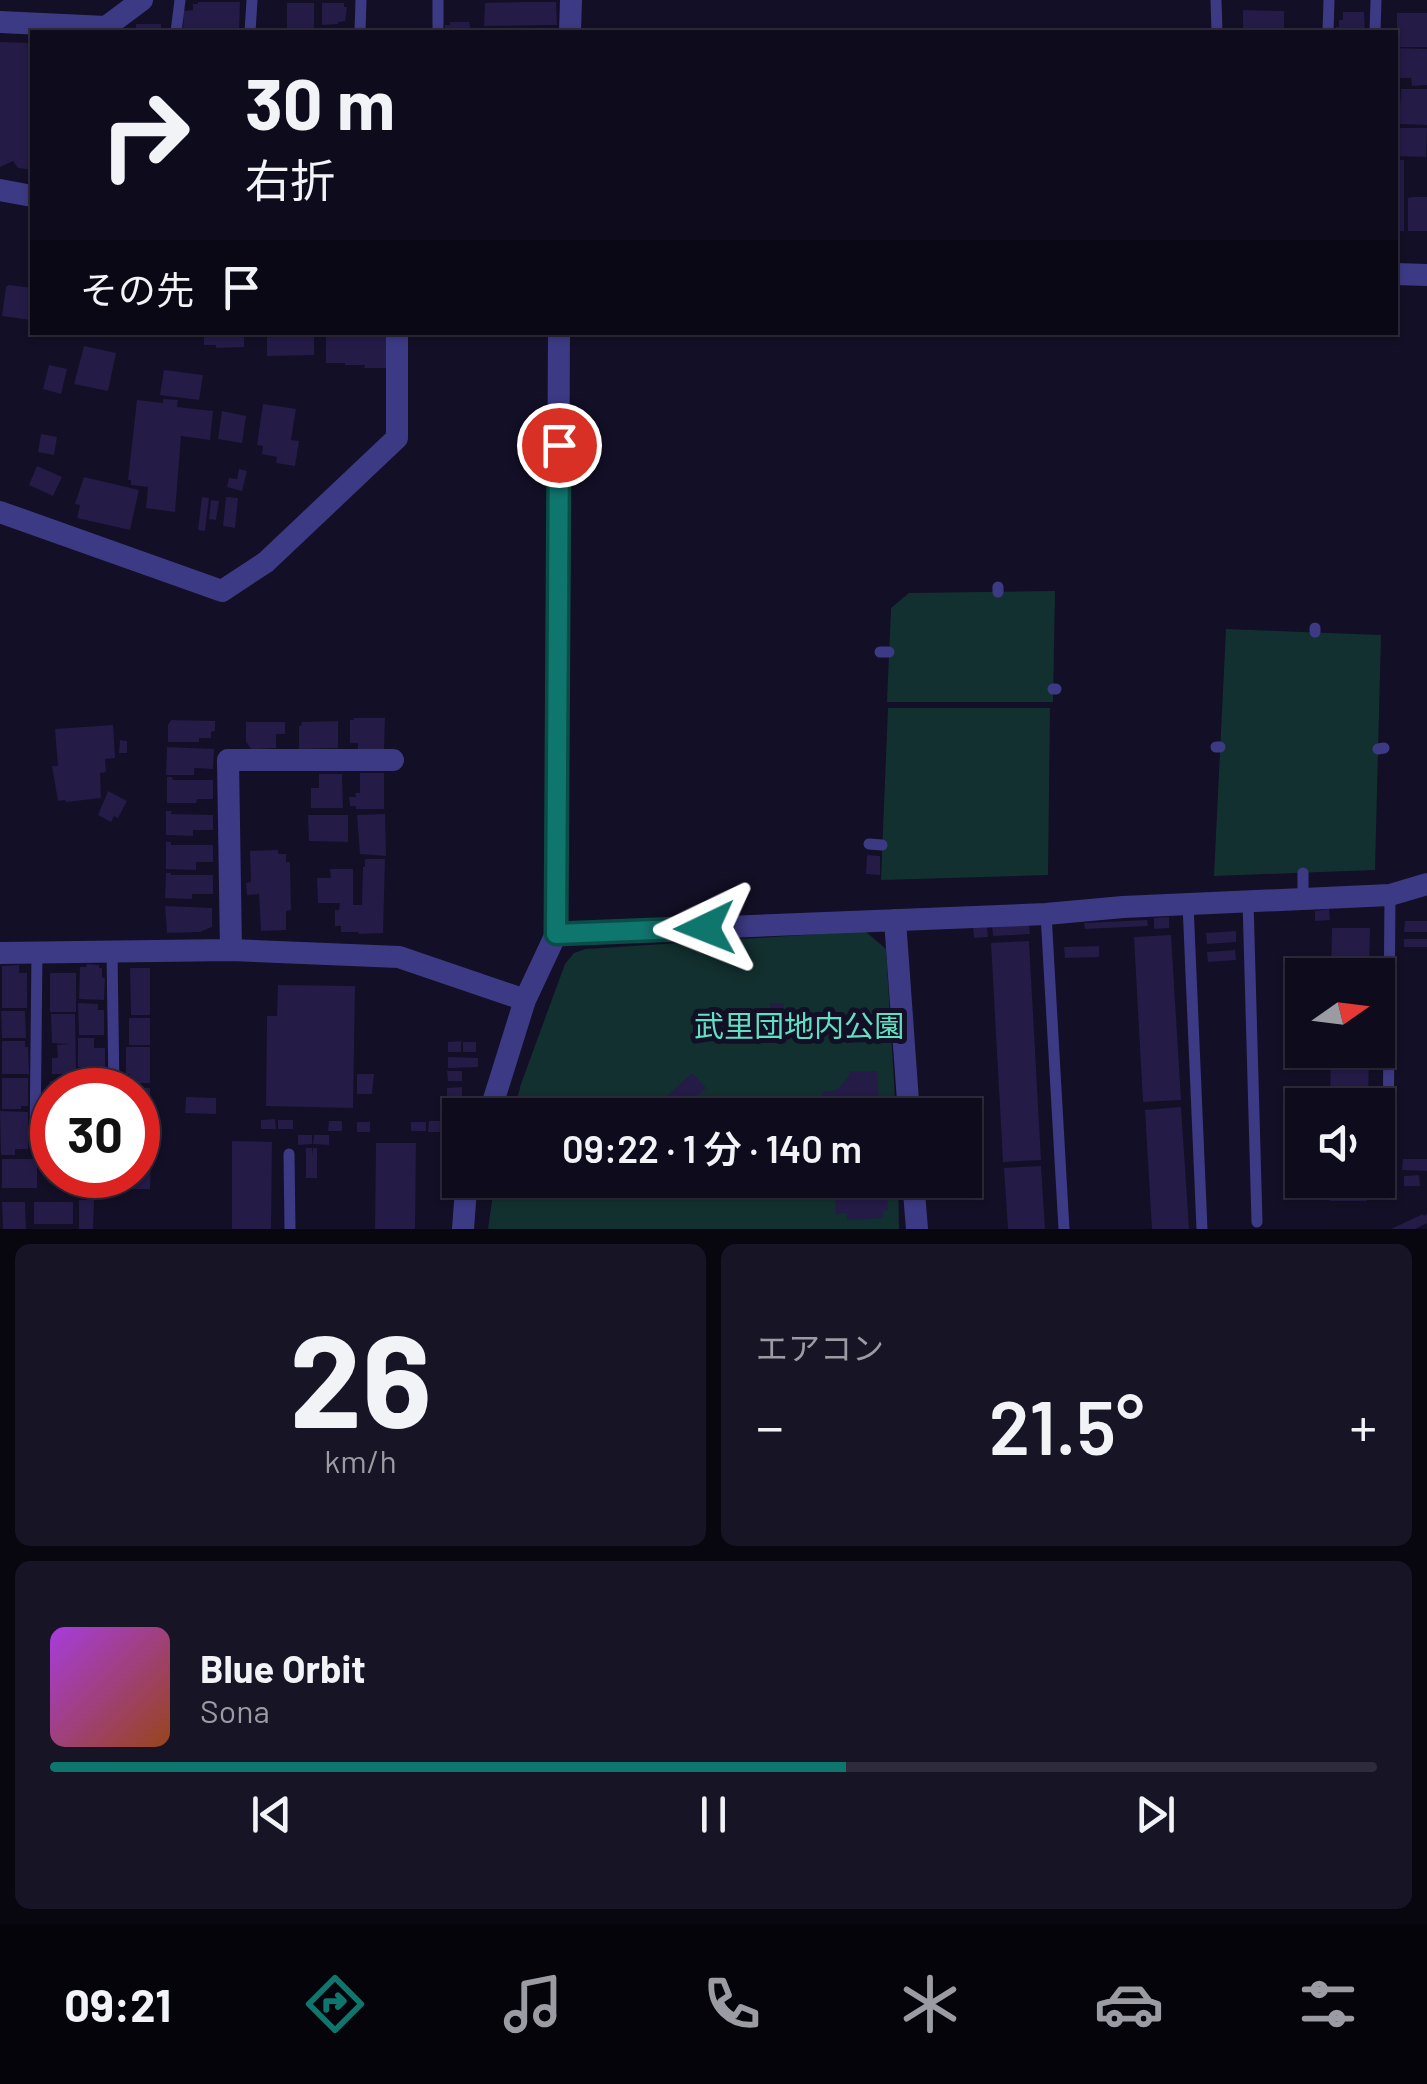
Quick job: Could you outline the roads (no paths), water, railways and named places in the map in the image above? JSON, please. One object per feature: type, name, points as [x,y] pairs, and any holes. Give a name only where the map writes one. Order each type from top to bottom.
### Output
[{"type":"street","points":[[0,22],[106,27],[142,0]]},
{"type":"street","points":[[570,30],[571,0]]},
{"type":"street","points":[[0,190],[30,196]]},
{"type":"street","points":[[1398,274],[1427,274]]},
{"type":"street","points":[[0,512],[222,591],[266,562],[398,438],[397,335]]},
{"type":"street","points":[[494,1098],[526,1000],[556,934],[559,335]]},
{"type":"street","points":[[231,950],[228,760],[392,760]]},
{"type":"street","points":[[556,934],[1390,895],[1427,884]]},
{"type":"street","points":[[894,920],[907,1098]]},
{"type":"street","points":[[0,953],[231,950],[400,958],[526,1000]]},
{"type":"street","points":[[464,1229],[466,1198]]},
{"type":"street","points":[[914,1198],[917,1229]]},
{"type":"lane","points":[[176,30],[180,0]]},
{"type":"lane","points":[[250,30],[252,0]]},
{"type":"lane","points":[[360,30],[361,0]]},
{"type":"lane","points":[[438,0],[438,30]]},
{"type":"lane","points":[[1216,0],[1217,30]]},
{"type":"lane","points":[[1328,30],[1329,0]]},
{"type":"lane","points":[[1375,30],[1376,0]]},
{"type":"lane","points":[[1302,873],[1303,899]]},
{"type":"lane","points":[[1389,1088],[1390,895]]},
{"type":"lane","points":[[1248,901],[1257,1222]]},
{"type":"lane","points":[[1188,904],[1202,1229]]},
{"type":"lane","points":[[1046,914],[1064,1229]]},
{"type":"lane","points":[[36,1068],[37,952]]},
{"type":"lane","points":[[112,952],[114,1068]]},
{"type":"lane","points":[[289,1154],[290,1229]]},
{"type":"park label","name":"武里団地内公園","points":[[799,1025]]}]
